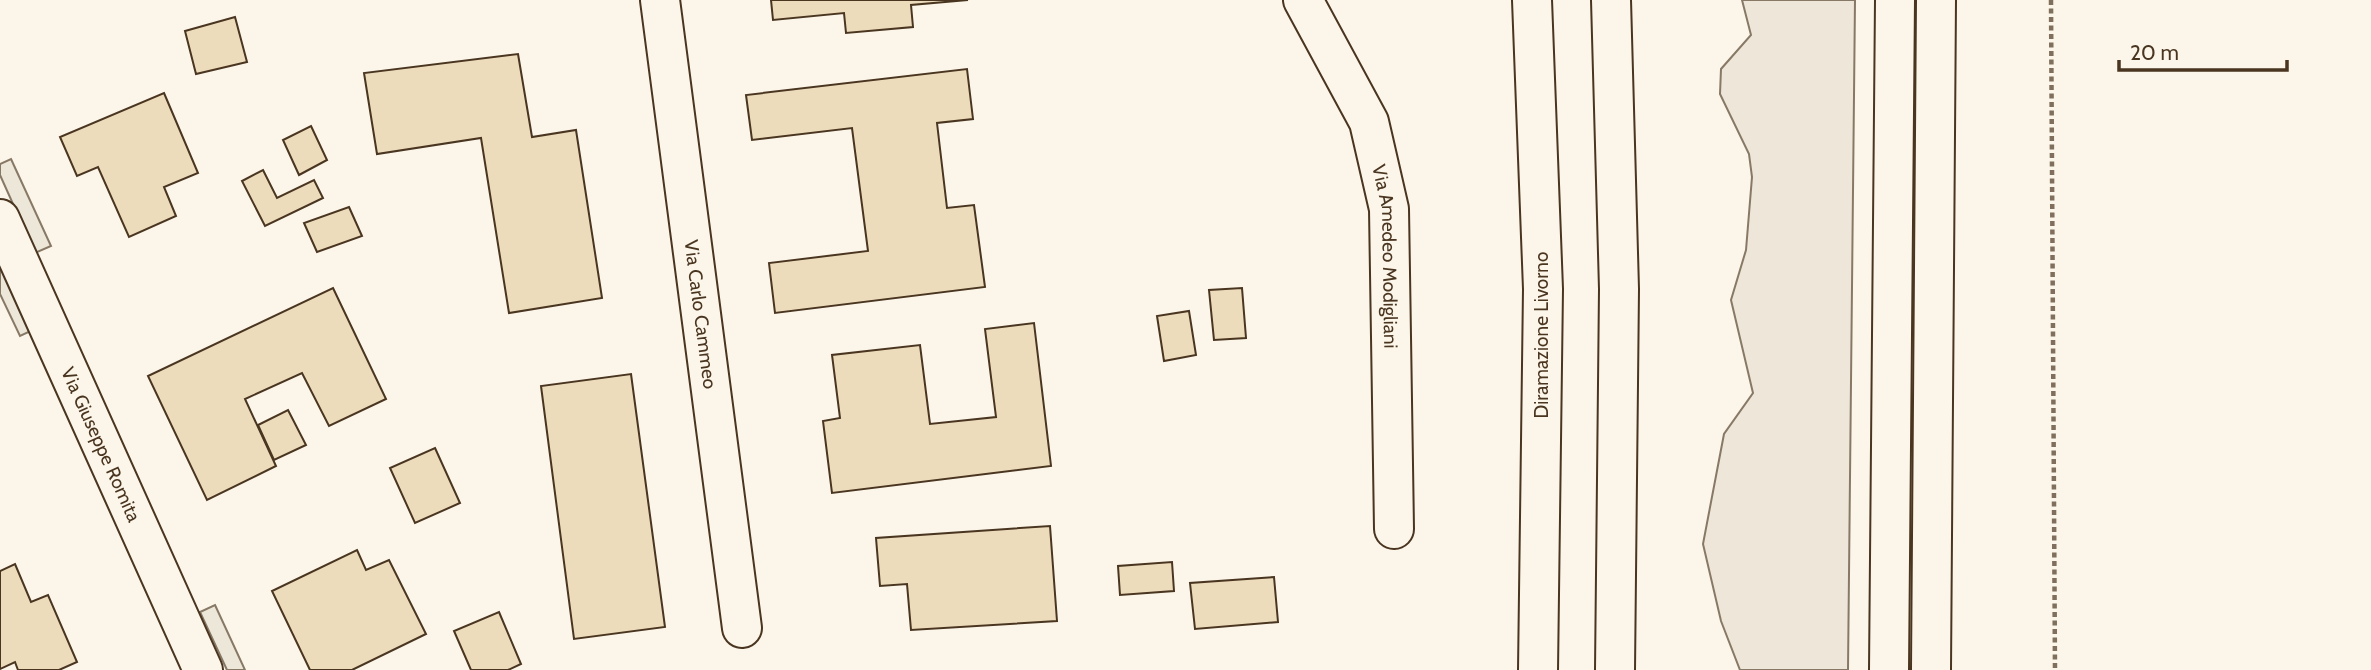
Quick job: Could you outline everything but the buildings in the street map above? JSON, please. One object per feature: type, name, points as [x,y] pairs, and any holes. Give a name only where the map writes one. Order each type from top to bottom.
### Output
[{"type":"main road","name":"Via Carlo Cammeo","points":[[660,0],[742,628]]},
{"type":"main road","name":"Via Amedeo Modigliani","points":[[1303,0],[1369,122],[1389,209],[1394,529]]},
{"type":"main road","name":"Diramazione Livorno","points":[[1532,0],[1543,289],[1538,670]]},
{"type":"main road","points":[[1611,0],[1619,289],[1615,670]]},
{"type":"main road","points":[[1889,670],[1895,0]]},
{"type":"main road","points":[[1931,670],[1937,0]]},
{"type":"main road","name":"Via Giuseppe Romita","points":[[0,219],[203,670]]},
{"type":"path","points":[[2052,0],[2055,670]]},
{"type":"shaded area","points":[[1742,0],[1855,0],[1848,670],[1740,670],[1721,621],[1703,544],[1724,434],[1753,393],[1731,300],[1746,250],[1752,177],[1749,154],[1720,94],[1721,69],[1751,35]]},
{"type":"shaded area","points":[[11,159],[51,246],[35,253],[0,175],[0,164]]},
{"type":"shaded area","points":[[0,255],[35,329],[20,336],[0,294]]},
{"type":"shaded area","points":[[215,605],[245,670],[227,670],[200,612]]}]
